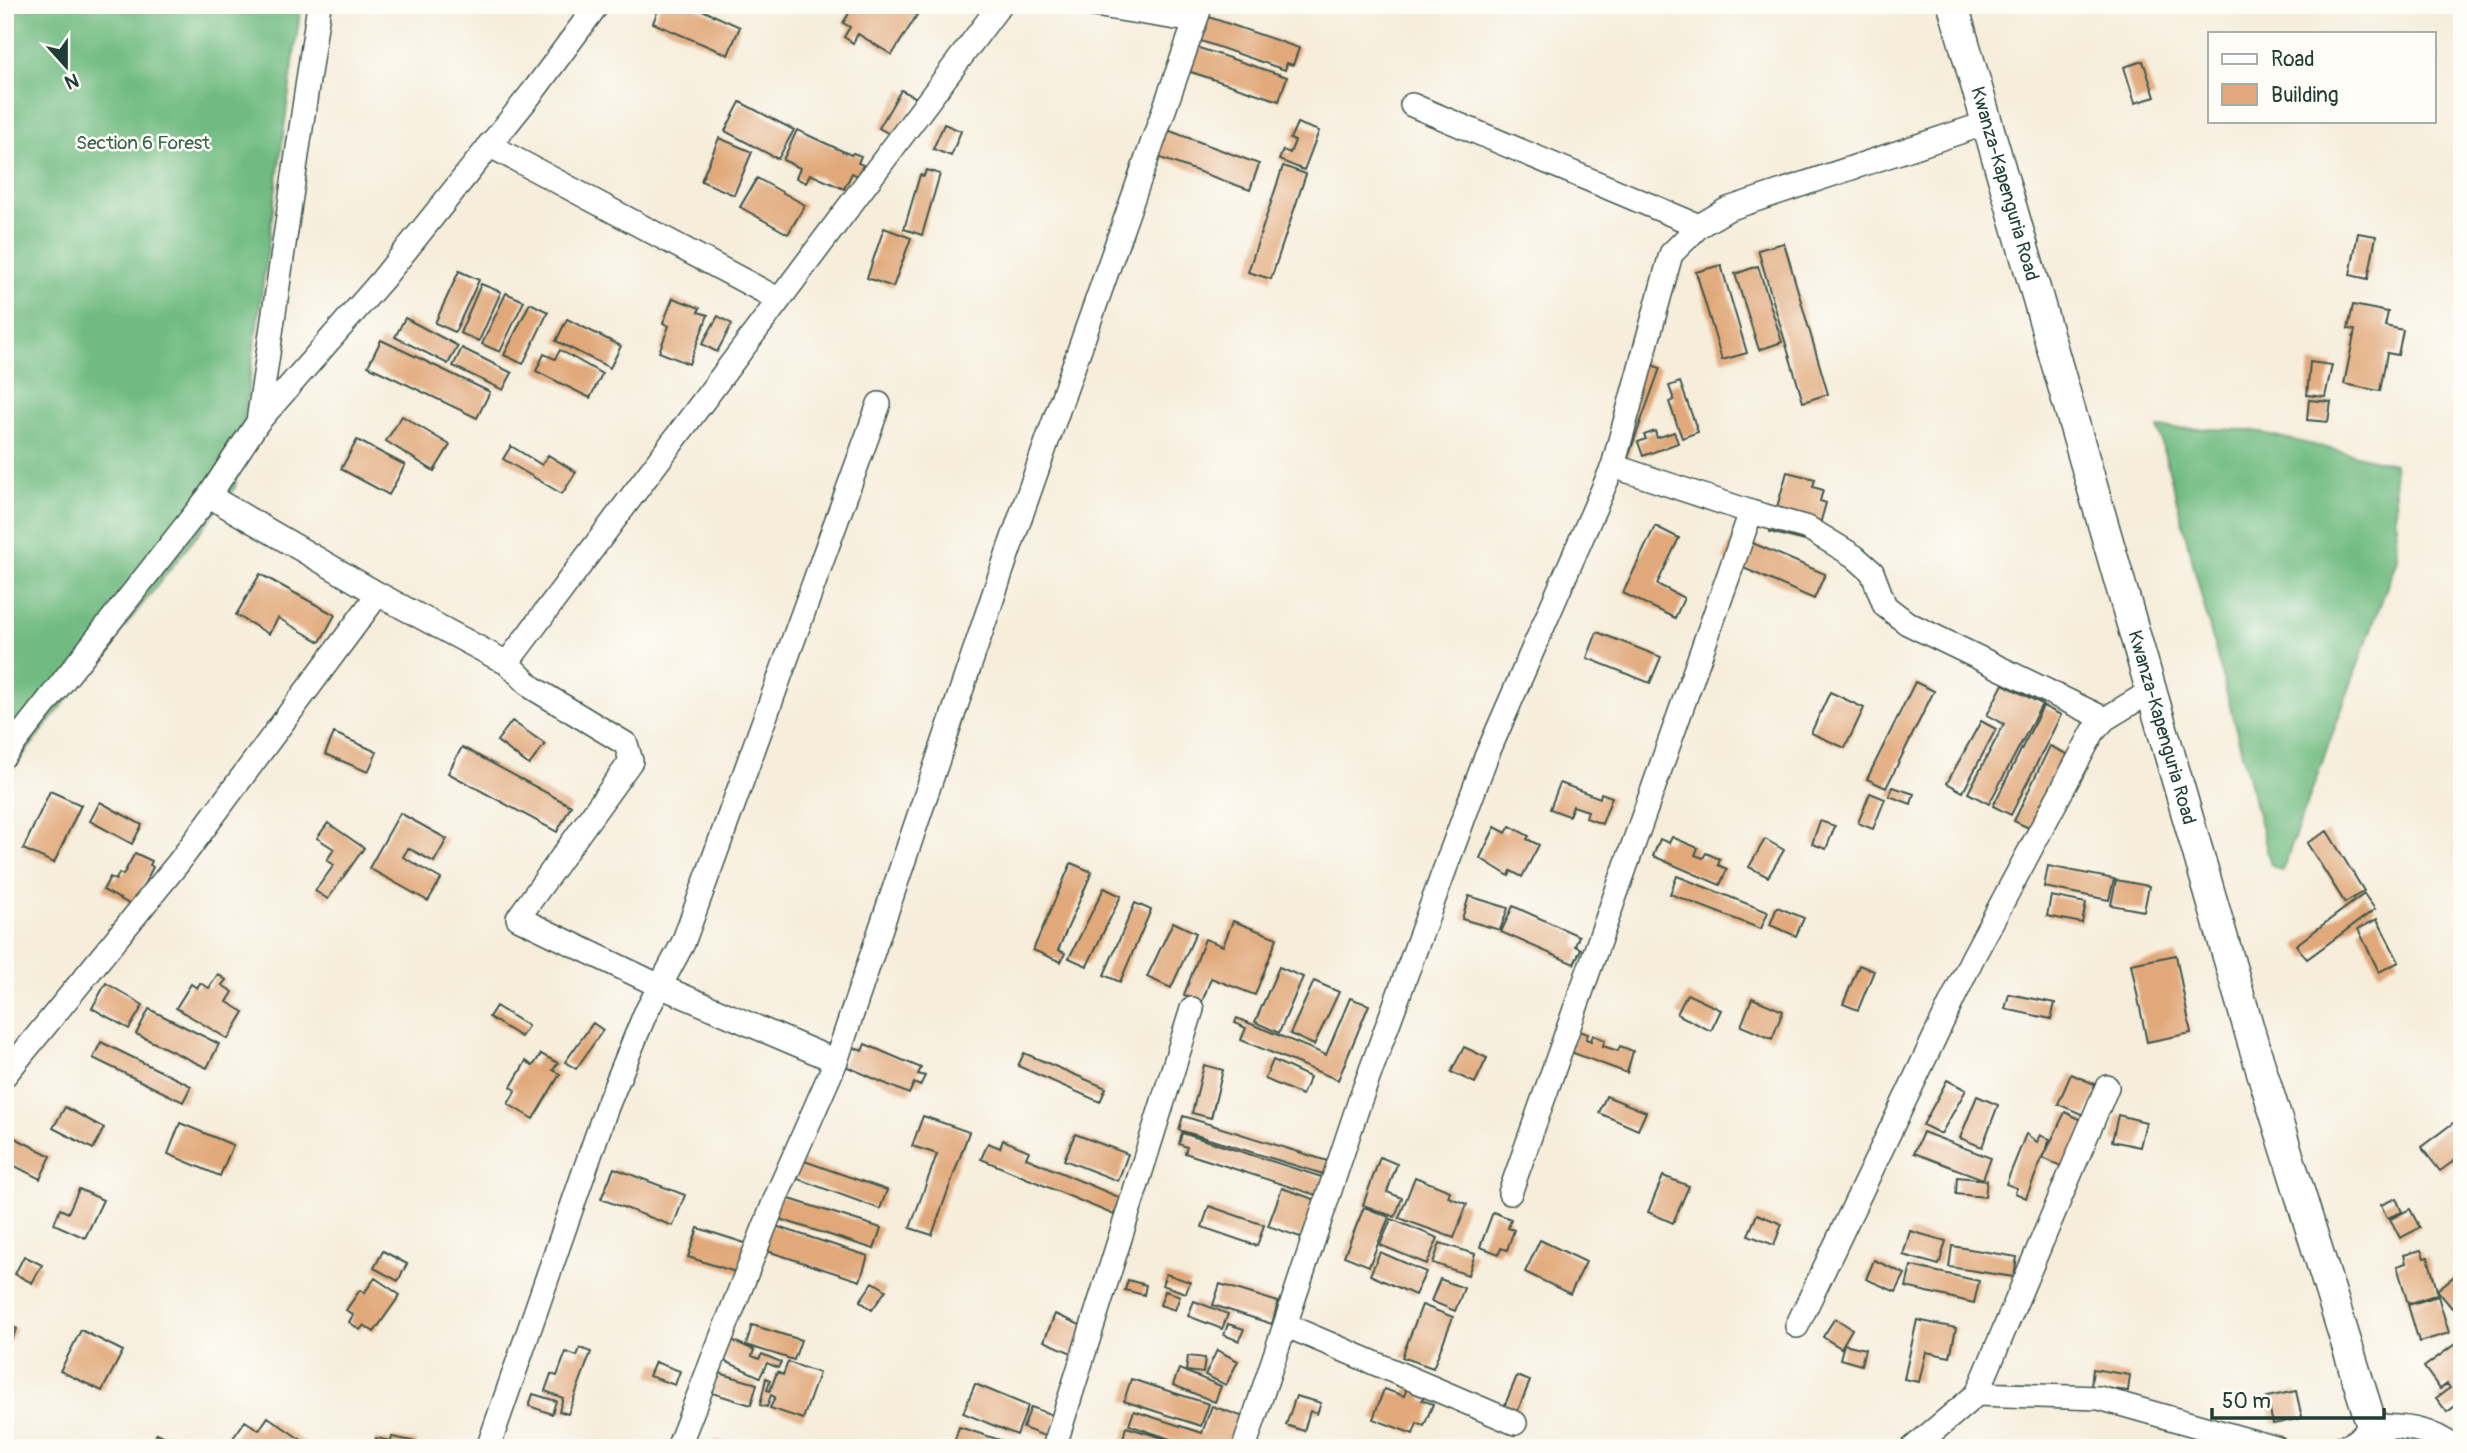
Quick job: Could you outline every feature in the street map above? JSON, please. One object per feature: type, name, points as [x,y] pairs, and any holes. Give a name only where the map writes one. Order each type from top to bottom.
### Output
[{"type":"street","points":[[258,422],[319,5]]},
{"type":"street","points":[[5,755],[209,496],[258,422],[382,280],[535,89],[597,5]]},
{"type":"street","points":[[507,663],[1000,5]]},
{"type":"street","points":[[678,1448],[766,1223],[836,1061],[1007,555],[1198,13],[1094,5]]},
{"type":"street","name":"Kwanza-Kapenguria Road","points":[[1953,5],[2253,1043],[2375,1437]]},
{"type":"street","points":[[1412,105],[1699,226]]},
{"type":"street","points":[[1244,1448],[1360,1101],[1486,757],[1613,466],[1671,254],[1699,226],[1728,209],[1986,123]]},
{"type":"street","points":[[489,145],[778,299]]},
{"type":"street","points":[[488,1448],[606,1109],[645,1014],[683,943],[879,404]]},
{"type":"street","points":[[1613,466],[1808,528],[1854,556],[1872,572],[1885,606],[1907,623],[2105,719]]},
{"type":"street","points":[[209,496],[378,594],[507,663],[533,688],[626,744],[631,761],[518,918],[662,986],[836,1061]]},
{"type":"street","points":[[1510,1193],[1751,512]]},
{"type":"street","points":[[5,1075],[179,862],[378,594]]},
{"type":"street","points":[[1797,1326],[1972,959],[2087,743],[2105,719],[2151,691]]},
{"type":"street","points":[[1054,1448],[1192,1009]]},
{"type":"street","points":[[1913,1448],[1976,1394],[2107,1087]]},
{"type":"street","points":[[1285,1325],[1515,1423]]},
{"type":"street","points":[[1976,1394],[2099,1398],[2276,1448]]},
{"type":"street","points":[[2339,1448],[2409,1426],[2445,1440],[2455,1448]]},
{"type":"green space","name":"Section 6 Forest","points":[[5,5],[301,5],[235,487],[5,778]]},
{"type":"green space","points":[[2158,428],[2250,430],[2394,464],[2397,559],[2282,871],[2271,865]]},
{"type":"building","points":[[660,5],[691,5],[740,27],[728,55],[653,23]]},
{"type":"building","points":[[854,5],[902,5],[917,15],[892,55],[858,34],[853,43],[844,37],[850,27],[843,23]]},
{"type":"building","points":[[1200,14],[1299,48],[1293,65],[1287,63],[1285,70],[1192,38]]},
{"type":"building","points":[[1190,45],[1287,77],[1279,101],[1182,69]]},
{"type":"building","points":[[2143,61],[2155,97],[2135,103],[2124,67]]},
{"type":"building","points":[[901,90],[917,98],[895,137],[879,128]]},
{"type":"building","points":[[740,102],[794,130],[778,159],[725,131]]},
{"type":"building","points":[[1297,123],[1319,131],[1304,170],[1279,160],[1283,150],[1290,153],[1295,141],[1290,139]]},
{"type":"building","points":[[944,124],[961,131],[951,156],[933,149]]},
{"type":"building","points":[[1162,128],[1259,164],[1250,190],[1152,155]]},
{"type":"building","points":[[797,130],[851,155],[853,153],[861,156],[858,163],[863,165],[858,176],[852,173],[844,189],[810,174],[806,183],[796,178],[800,168],[783,160]]},
{"type":"building","points":[[719,138],[752,152],[734,195],[701,181]]},
{"type":"building","points":[[1283,166],[1306,174],[1271,279],[1248,272]]},
{"type":"building","points":[[926,170],[940,174],[922,235],[904,229],[920,175],[924,176]]},
{"type":"building","points":[[757,178],[805,205],[788,234],[740,207]]},
{"type":"building","points":[[884,228],[911,238],[893,287],[867,278]]},
{"type":"building","points":[[2358,233],[2376,236],[2368,279],[2350,275]]},
{"type":"building","points":[[1784,243],[1828,394],[1803,402],[1758,250]]},
{"type":"building","points":[[1721,265],[1747,353],[1722,360],[1696,272]]},
{"type":"building","points":[[1758,266],[1782,342],[1759,350],[1735,274]]},
{"type":"building","points":[[459,271],[479,280],[455,332],[435,323]]},
{"type":"building","points":[[481,284],[501,292],[479,341],[460,333]]},
{"type":"building","points":[[506,293],[524,301],[500,352],[482,344]]},
{"type":"building","points":[[673,298],[700,308],[698,312],[708,315],[689,364],[659,352],[669,326],[663,323]]},
{"type":"building","points":[[530,303],[548,312],[523,364],[504,355]]},
{"type":"building","points":[[2353,305],[2388,312],[2385,326],[2403,330],[2398,355],[2387,353],[2380,391],[2344,384],[2355,330],[2348,329]]},
{"type":"building","points":[[718,316],[732,324],[717,352],[702,344]]},
{"type":"building","points":[[405,318],[458,346],[448,364],[395,337]]},
{"type":"building","points":[[567,319],[621,346],[610,368],[556,341]]},
{"type":"building","points":[[381,340],[490,392],[477,418],[368,366]]},
{"type":"building","points":[[462,348],[512,373],[503,390],[453,366]]},
{"type":"building","points":[[560,350],[602,374],[590,398],[536,371],[544,354],[555,359]]},
{"type":"building","points":[[1642,361],[1660,368],[1627,460],[1610,454]]},
{"type":"building","points":[[2310,362],[2332,365],[2325,397],[2307,395]]},
{"type":"building","points":[[1680,382],[1698,432],[1682,438],[1669,402],[1674,400],[1669,386]]},
{"type":"building","points":[[2309,400],[2331,402],[2328,422],[2307,420]]},
{"type":"building","points":[[402,416],[450,445],[434,471],[386,441]]},
{"type":"building","points":[[1655,431],[1657,438],[1674,432],[1678,443],[1643,456],[1638,442],[1646,439],[1644,435]]},
{"type":"building","points":[[357,440],[405,465],[389,495],[341,469]]},
{"type":"building","points":[[511,446],[542,465],[548,455],[576,472],[562,494],[503,459]]},
{"type":"building","points":[[1787,472],[1815,479],[1813,487],[1823,490],[1820,501],[1826,503],[1818,531],[1808,528],[1805,541],[1770,532]]},
{"type":"building","points":[[1655,526],[1679,538],[1657,584],[1684,598],[1675,618],[1623,593]]},
{"type":"building","points":[[1734,535],[1825,574],[1814,599],[1723,559]]},
{"type":"building","points":[[260,574],[335,615],[320,642],[278,618],[269,634],[236,615]]},
{"type":"building","points":[[1597,632],[1661,657],[1650,683],[1587,658]]},
{"type":"building","points":[[1915,682],[1934,691],[1886,788],[1867,779]]},
{"type":"building","points":[[2003,684],[2042,704],[1989,804],[1968,793],[2004,724],[1987,715]]},
{"type":"building","points":[[1830,692],[1864,708],[1845,748],[1811,733]]},
{"type":"building","points":[[2043,706],[2061,715],[2011,815],[1993,806]]},
{"type":"building","points":[[512,721],[545,744],[529,765],[497,741]]},
{"type":"building","points":[[1981,721],[1996,729],[1963,792],[1947,783]]},
{"type":"building","points":[[334,733],[377,752],[368,772],[325,754]]},
{"type":"building","points":[[2050,746],[2069,755],[2033,830],[2014,821]]},
{"type":"building","points":[[462,747],[571,806],[557,832],[448,773]]},
{"type":"building","points":[[1560,783],[1600,798],[1601,793],[1612,797],[1602,824],[1586,818],[1588,811],[1573,806],[1569,816],[1550,809]]},
{"type":"building","points":[[1893,787],[1914,794],[1911,804],[1889,796]]},
{"type":"building","points":[[50,791],[81,805],[54,863],[23,849]]},
{"type":"building","points":[[1870,793],[1885,799],[1873,829],[1858,823]]},
{"type":"building","points":[[100,802],[142,825],[132,844],[90,821]]},
{"type":"building","points":[[400,813],[447,839],[434,862],[408,848],[403,857],[441,879],[428,901],[369,868]]},
{"type":"building","points":[[1820,821],[1835,826],[1826,849],[1812,844]]},
{"type":"building","points":[[328,823],[364,848],[328,899],[315,891],[334,865],[327,860],[334,849],[317,838]]},
{"type":"building","points":[[1510,826],[1539,845],[1522,877],[1511,871],[1509,876],[1480,858],[1495,827],[1506,833]]},
{"type":"building","points":[[2327,831],[2364,891],[2345,903],[2307,843]]},
{"type":"building","points":[[1672,837],[1698,848],[1695,855],[1703,858],[1706,853],[1720,859],[1718,865],[1727,869],[1720,885],[1653,856],[1660,839],[1669,843]]},
{"type":"building","points":[[1765,839],[1784,850],[1768,877],[1749,867]]},
{"type":"building","points":[[135,853],[152,861],[150,865],[153,867],[133,906],[103,890],[110,877],[116,880],[119,873],[123,875]]},
{"type":"building","points":[[1071,863],[1092,872],[1058,950],[1065,953],[1061,962],[1033,950]]},
{"type":"building","points":[[2048,866],[2114,879],[2109,900],[2044,887]]},
{"type":"building","points":[[1677,876],[1768,912],[1761,929],[1670,894]]},
{"type":"building","points":[[2116,880],[2149,886],[2144,911],[2111,905]]},
{"type":"building","points":[[1104,888],[1121,896],[1087,966],[1069,958]]},
{"type":"building","points":[[2364,894],[2375,909],[2307,959],[2296,945]]},
{"type":"building","points":[[1469,896],[1508,908],[1500,930],[1462,919]]},
{"type":"building","points":[[2051,896],[2086,903],[2082,923],[2047,916]]},
{"type":"building","points":[[1135,903],[1151,910],[1120,982],[1104,975]]},
{"type":"building","points":[[1513,906],[1579,936],[1575,946],[1581,949],[1574,964],[1501,932]]},
{"type":"building","points":[[1777,907],[1804,918],[1796,936],[1770,925]]},
{"type":"building","points":[[2377,919],[2399,962],[2379,972],[2358,929]]},
{"type":"building","points":[[1233,921],[1277,938],[1255,995],[1211,978],[1202,1002],[1184,995],[1205,939],[1223,946]]},
{"type":"building","points":[[1173,922],[1196,933],[1171,988],[1147,977]]},
{"type":"building","points":[[2176,955],[2191,1033],[2147,1042],[2131,964]]},
{"type":"building","points":[[1859,965],[1874,971],[1858,1010],[1843,1004]]},
{"type":"building","points":[[1279,967],[1303,977],[1279,1033],[1255,1022]]},
{"type":"building","points":[[218,974],[226,980],[222,985],[233,992],[227,1002],[244,1012],[228,1039],[176,1008],[191,984],[197,988],[200,983],[209,988]]},
{"type":"building","points":[[1314,981],[1339,992],[1314,1045],[1290,1034]]},
{"type":"building","points":[[106,983],[143,1005],[129,1029],[92,1008]]},
{"type":"building","points":[[1687,994],[1721,1010],[1711,1031],[1677,1014]]},
{"type":"building","points":[[2009,994],[2055,1003],[2051,1019],[2005,1009]]},
{"type":"building","points":[[1350,998],[1369,1005],[1338,1080],[1241,1040],[1246,1028],[1235,1023],[1237,1018],[1326,1055]]},
{"type":"building","points":[[1752,998],[1783,1011],[1772,1039],[1741,1026]]},
{"type":"building","points":[[496,1006],[528,1026],[521,1037],[489,1017]]},
{"type":"building","points":[[149,1009],[219,1044],[207,1068],[136,1034]]},
{"type":"building","points":[[593,1023],[603,1030],[576,1069],[565,1062]]},
{"type":"building","points":[[1577,1030],[1588,1034],[1586,1039],[1591,1041],[1593,1035],[1605,1040],[1603,1046],[1618,1051],[1620,1046],[1633,1051],[1627,1073],[1568,1051]]},
{"type":"building","points":[[101,1042],[191,1086],[183,1102],[93,1058]]},
{"type":"building","points":[[865,1044],[921,1068],[918,1074],[925,1076],[920,1086],[914,1083],[909,1094],[843,1065],[851,1046],[862,1051]]},
{"type":"building","points":[[1464,1047],[1487,1058],[1475,1083],[1451,1072]]},
{"type":"building","points":[[1024,1053],[1106,1088],[1100,1102],[1018,1066]]},
{"type":"building","points":[[541,1054],[558,1063],[553,1070],[560,1074],[533,1119],[508,1104],[516,1090],[511,1087],[526,1061],[533,1066]]},
{"type":"building","points":[[1273,1060],[1310,1077],[1302,1095],[1265,1079]]},
{"type":"building","points":[[1204,1065],[1223,1070],[1211,1118],[1192,1113]]},
{"type":"building","points":[[2071,1074],[2099,1086],[2086,1116],[2058,1104]]},
{"type":"building","points":[[1947,1080],[1966,1090],[1941,1134],[1923,1125]]},
{"type":"building","points":[[1606,1096],[1646,1112],[1638,1130],[1599,1113]]},
{"type":"building","points":[[1977,1096],[1998,1105],[1982,1147],[1960,1138]]},
{"type":"building","points":[[65,1107],[104,1128],[93,1149],[53,1128]]},
{"type":"building","points":[[2065,1112],[2086,1122],[2065,1168],[2043,1158]]},
{"type":"building","points":[[2118,1115],[2146,1122],[2140,1147],[2112,1141]]},
{"type":"building","points":[[923,1116],[969,1132],[932,1235],[910,1228],[937,1154],[912,1146]]},
{"type":"building","points":[[1183,1116],[1337,1164],[1333,1177],[1179,1130]]},
{"type":"building","points":[[2457,1120],[2462,1125],[2462,1155],[2440,1171],[2421,1147]]},
{"type":"building","points":[[180,1123],[233,1145],[220,1176],[168,1154]]},
{"type":"building","points":[[1923,1132],[1991,1158],[1983,1179],[1914,1153]]},
{"type":"building","points":[[1182,1133],[1331,1180],[1325,1198],[1185,1153],[1187,1147],[1179,1144]]},
{"type":"building","points":[[7,1134],[51,1156],[40,1179],[5,1161]]},
{"type":"building","points":[[1075,1134],[1128,1154],[1118,1181],[1064,1160]]},
{"type":"building","points":[[2026,1134],[2037,1142],[2040,1135],[2050,1139],[2026,1198],[2015,1193],[2017,1188],[2006,1184]]},
{"type":"building","points":[[1003,1140],[1029,1151],[1026,1158],[1121,1198],[1114,1215],[981,1159],[988,1143],[1000,1148]]},
{"type":"building","points":[[793,1157],[887,1190],[880,1209],[787,1175]]},
{"type":"building","points":[[1380,1157],[1397,1164],[1387,1192],[1402,1198],[1395,1217],[1363,1205]]},
{"type":"building","points":[[614,1168],[685,1195],[673,1226],[601,1199]]},
{"type":"building","points":[[1663,1176],[1689,1186],[1673,1223],[1648,1212]]},
{"type":"building","points":[[1415,1177],[1450,1191],[1448,1197],[1467,1204],[1454,1238],[1399,1218]]},
{"type":"building","points":[[1957,1177],[1987,1180],[1985,1197],[1956,1194]]},
{"type":"building","points":[[1282,1188],[1322,1202],[1309,1240],[1268,1226]]},
{"type":"building","points":[[79,1189],[103,1200],[85,1238],[54,1224],[60,1209],[68,1213]]},
{"type":"building","points":[[777,1195],[881,1228],[874,1249],[770,1216]]},
{"type":"building","points":[[2396,1198],[2402,1212],[2387,1218],[2381,1205]]},
{"type":"building","points":[[1209,1206],[1264,1225],[1257,1246],[1202,1227]]},
{"type":"building","points":[[1364,1207],[1389,1217],[1369,1266],[1344,1256]]},
{"type":"building","points":[[2410,1209],[2420,1228],[2400,1238],[2390,1219]]},
{"type":"building","points":[[1493,1212],[1511,1219],[1508,1228],[1514,1230],[1507,1250],[1501,1248],[1499,1254],[1480,1247]]},
{"type":"building","points":[[1757,1214],[1782,1224],[1774,1245],[1748,1235]]},
{"type":"building","points":[[1391,1219],[1438,1238],[1427,1264],[1380,1245]]},
{"type":"building","points":[[766,1223],[868,1256],[860,1281],[758,1248]]},
{"type":"building","points":[[698,1228],[751,1245],[742,1274],[688,1257]]},
{"type":"building","points":[[1910,1231],[1946,1241],[1939,1265],[1903,1255]]},
{"type":"building","points":[[1540,1240],[1586,1262],[1570,1294],[1525,1272]]},
{"type":"building","points":[[1440,1243],[1475,1254],[1468,1275],[1433,1263]]},
{"type":"building","points":[[1952,1246],[2017,1257],[2014,1277],[1949,1267]]},
{"type":"building","points":[[2421,1250],[2424,1258],[2428,1257],[2438,1294],[2408,1304],[2397,1266],[2406,1263],[2404,1255]]},
{"type":"building","points":[[383,1251],[407,1264],[398,1281],[374,1268]]},
{"type":"building","points":[[1380,1252],[1426,1272],[1415,1295],[1370,1275]]},
{"type":"building","points":[[24,1256],[42,1265],[32,1283],[15,1274]]},
{"type":"building","points":[[1874,1260],[1905,1274],[1896,1292],[1866,1279]]},
{"type":"building","points":[[1911,1266],[1979,1281],[1974,1303],[1906,1287]]},
{"type":"building","points":[[2462,1270],[2462,1300],[2452,1308],[2437,1290]]},
{"type":"building","points":[[1166,1274],[1190,1282],[1186,1293],[1162,1285]]},
{"type":"building","points":[[375,1278],[400,1295],[374,1332],[364,1325],[360,1330],[349,1322],[353,1315],[346,1310],[360,1290],[364,1293]]},
{"type":"building","points":[[1440,1279],[1464,1288],[1455,1311],[1431,1301]]},
{"type":"building","points":[[1128,1280],[1146,1285],[1144,1295],[1125,1290]]},
{"type":"building","points":[[873,1282],[886,1290],[872,1310],[860,1301]]},
{"type":"building","points":[[1220,1284],[1278,1302],[1272,1324],[1213,1305]]},
{"type":"building","points":[[1165,1291],[1180,1296],[1175,1310],[1160,1305]]},
{"type":"building","points":[[2438,1296],[2449,1333],[2419,1342],[2408,1305]]},
{"type":"building","points":[[1194,1301],[1228,1314],[1222,1329],[1188,1316]]},
{"type":"building","points":[[1422,1305],[1453,1317],[1433,1368],[1402,1357]]},
{"type":"building","points":[[1055,1314],[1087,1328],[1076,1355],[1044,1341]]},
{"type":"building","points":[[1835,1318],[1852,1329],[1841,1348],[1823,1337]]},
{"type":"building","points":[[1917,1320],[1956,1328],[1950,1357],[1926,1352],[1919,1382],[1904,1379]]},
{"type":"building","points":[[5,1323],[17,1329],[5,1350]]},
{"type":"building","points":[[1228,1324],[1244,1329],[1239,1341],[1224,1335]]},
{"type":"building","points":[[752,1325],[801,1340],[794,1360],[746,1345]]},
{"type":"building","points":[[81,1330],[123,1351],[102,1391],[60,1371]]},
{"type":"building","points":[[725,1337],[754,1350],[752,1356],[759,1359],[762,1354],[781,1362],[778,1368],[767,1363],[760,1377],[716,1357]]},
{"type":"building","points":[[2462,1339],[2462,1360],[2455,1365],[2462,1374],[2462,1401],[2447,1412],[2436,1398],[2450,1388],[2447,1384],[2440,1389],[2424,1367]]},
{"type":"building","points":[[1844,1344],[1865,1349],[1861,1365],[1840,1359]]},
{"type":"building","points":[[580,1348],[591,1352],[568,1414],[559,1411],[563,1398],[545,1391],[551,1374],[557,1376],[566,1352],[577,1356]]},
{"type":"building","points":[[1217,1350],[1238,1361],[1226,1385],[1205,1375]]},
{"type":"building","points":[[1188,1356],[1205,1358],[1203,1373],[1186,1371]]},
{"type":"building","points":[[655,1362],[680,1371],[675,1385],[649,1376]]},
{"type":"building","points":[[788,1362],[819,1373],[803,1419],[770,1408],[775,1397],[771,1395],[767,1407],[760,1405],[766,1378],[770,1380],[767,1390],[770,1391],[777,1372],[783,1375]]},
{"type":"building","points":[[1179,1369],[1221,1386],[1215,1402],[1173,1385]]},
{"type":"building","points":[[2093,1369],[2130,1375],[2128,1391],[2091,1386]]},
{"type":"building","points":[[712,1371],[757,1384],[751,1405],[706,1391]]},
{"type":"building","points":[[1517,1376],[1530,1381],[1517,1413],[1504,1407]]},
{"type":"building","points":[[1131,1379],[1209,1404],[1201,1426],[1124,1401]]},
{"type":"building","points":[[975,1384],[1028,1406],[1017,1435],[963,1413]]},
{"type":"building","points":[[1407,1388],[1424,1395],[1422,1400],[1433,1404],[1424,1426],[1417,1423],[1413,1434],[1373,1419],[1384,1389],[1404,1396]]},
{"type":"building","points":[[2296,1391],[2302,1418],[2273,1424],[2267,1397]]},
{"type":"building","points":[[533,1394],[556,1401],[552,1414],[529,1406]]},
{"type":"building","points":[[1296,1396],[1321,1403],[1317,1414],[1310,1411],[1304,1431],[1286,1425]]},
{"type":"building","points":[[1212,1406],[1244,1417],[1233,1448],[1197,1448],[1129,1425],[1134,1411],[1202,1433]]},
{"type":"building","points":[[1031,1407],[1058,1417],[1050,1438],[1023,1428]]},
{"type":"building","points":[[268,1417],[313,1448],[226,1448],[245,1421],[259,1430]]},
{"type":"building","points":[[959,1427],[1022,1448],[968,1448],[954,1443]]},
{"type":"building","points":[[1126,1427],[1193,1448],[1142,1448],[1122,1442]]},
{"type":"building","points":[[157,1433],[187,1448],[150,1448]]},
{"type":"building","points":[[392,1437],[417,1442],[416,1448],[374,1448],[376,1438],[391,1441]]},
{"type":"building","points":[[715,1439],[740,1447],[712,1448]]}]
